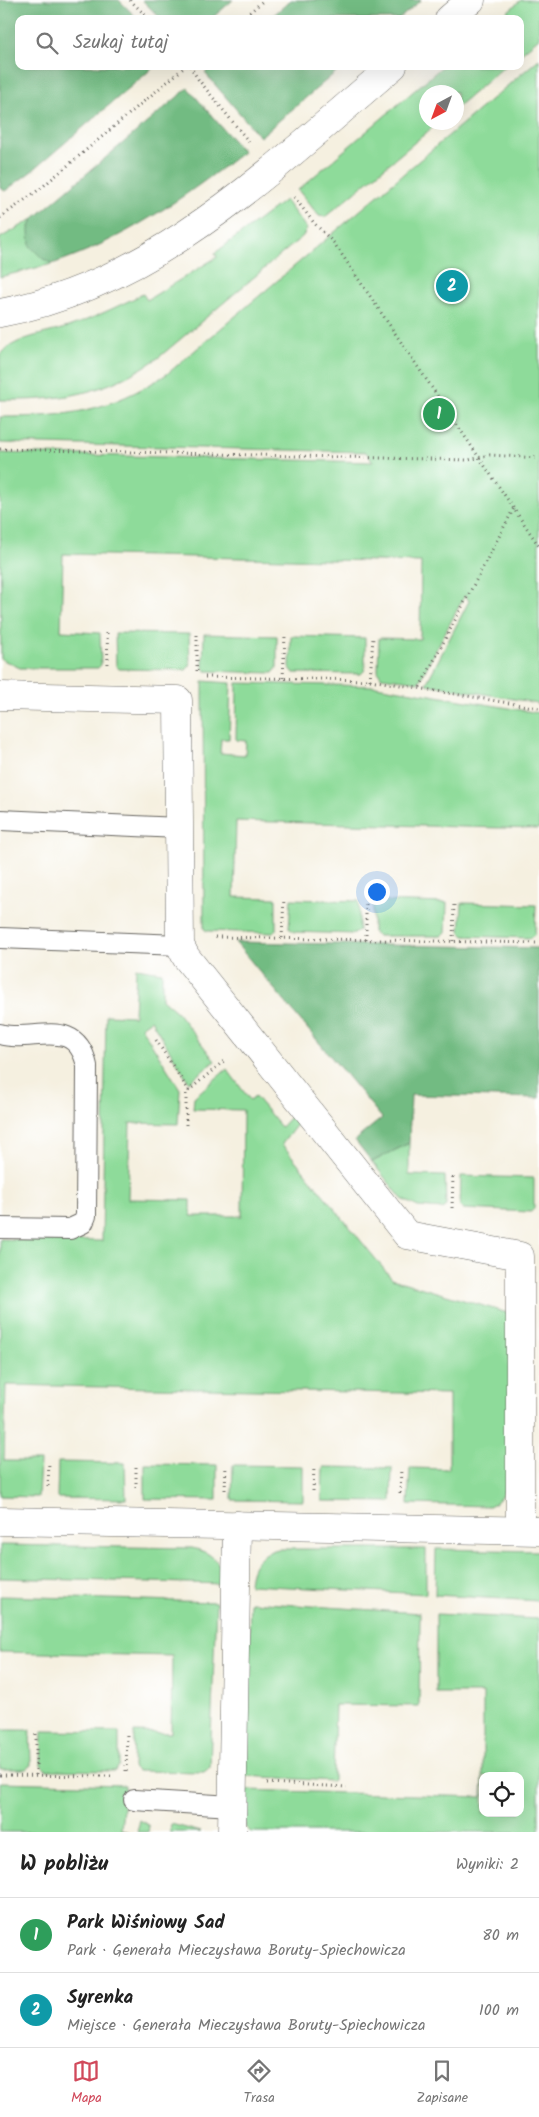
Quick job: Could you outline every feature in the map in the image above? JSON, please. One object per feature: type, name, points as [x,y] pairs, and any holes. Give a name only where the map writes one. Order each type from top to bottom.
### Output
[{"type":"street","points":[[454,15],[471,0]]},
{"type":"street","points":[[0,313],[55,300],[82,290],[140,263],[183,238],[271,169],[388,70]]},
{"type":"street","points":[[0,696],[178,700],[180,940],[194,968],[407,1235],[520,1256],[529,1530],[0,1521]]},
{"type":"street","points":[[232,1819],[237,1525]]},
{"type":"lane","points":[[0,820],[179,828]]},
{"type":"lane","points":[[0,938],[180,940]]},
{"type":"lane","points":[[0,1034],[17,1036],[49,1033],[69,1038],[80,1049],[87,1066],[86,1216],[83,1223],[70,1229],[0,1228]]},
{"type":"lane","points":[[134,1800],[232,1819]]},
{"type":"path","points":[[130,0],[145,15]]},
{"type":"path","points":[[247,15],[264,0]]},
{"type":"path","points":[[0,218],[41,188],[183,70]]},
{"type":"path","points":[[191,70],[254,148]]},
{"type":"path","points":[[289,192],[314,223],[334,243],[539,546]]},
{"type":"path","points":[[0,448],[469,460],[490,455],[539,458]]},
{"type":"path","points":[[420,687],[514,508]]},
{"type":"path","points":[[107,633],[108,666]]},
{"type":"path","points":[[197,635],[197,676],[370,680],[539,708]]},
{"type":"path","points":[[283,678],[284,636]]},
{"type":"path","points":[[370,680],[373,638]]},
{"type":"path","points":[[282,938],[284,898]]},
{"type":"path","points":[[366,901],[366,940]]},
{"type":"path","points":[[453,941],[454,903]]},
{"type":"path","points":[[180,940],[282,938],[539,943]]},
{"type":"path","points":[[156,1040],[189,1091]]},
{"type":"path","points":[[186,1124],[186,1093],[229,1057]]},
{"type":"path","points":[[452,1214],[453,1177]]},
{"type":"path","points":[[48,1494],[49,1462]]},
{"type":"path","points":[[136,1464],[136,1496]]},
{"type":"path","points":[[224,1498],[226,1465]]},
{"type":"path","points":[[312,1498],[314,1466]]},
{"type":"path","points":[[399,1500],[401,1468]]},
{"type":"path","points":[[36,1730],[36,1775]]},
{"type":"path","points":[[126,1776],[127,1732]]},
{"type":"path","points":[[0,1775],[134,1776],[134,1800]]},
{"type":"path","points":[[263,1782],[347,1788]]},
{"type":"green space","points":[[0,0],[119,0],[134,15],[15,15],[15,70],[150,70],[32,171],[5,191],[0,188]]},
{"type":"green space","points":[[142,0],[233,0],[216,15],[157,15]]},
{"type":"green space","points":[[291,0],[421,0],[404,15],[274,15]]},
{"type":"green space","points":[[521,0],[539,0],[539,38],[524,51],[524,15],[504,15]]},
{"type":"green space","points":[[539,59],[539,707],[537,703],[426,684],[469,601],[465,595],[419,682],[381,677],[378,671],[379,638],[420,639],[421,562],[63,554],[61,631],[100,633],[101,665],[98,668],[20,668],[1,659],[0,453],[373,462],[366,452],[0,443],[0,417],[46,416],[87,410],[126,397],[167,374],[455,130],[464,130],[464,123]]},
{"type":"green space","points":[[208,70],[338,70],[260,137],[205,73]]},
{"type":"green space","points":[[438,70],[500,70],[464,101],[464,85],[421,85]]},
{"type":"green space","points":[[419,87],[419,130],[430,130],[325,217],[319,216],[298,190]]},
{"type":"green space","points":[[188,88],[243,152],[175,202],[129,230],[104,243],[52,264],[42,258],[30,246],[29,230],[33,219]]},
{"type":"green space","points":[[285,200],[307,229],[303,236],[158,358],[120,380],[82,393],[43,399],[0,400],[0,354],[7,348],[32,337],[87,320],[143,294],[147,300],[217,257],[215,253]]},
{"type":"green space","points":[[33,219],[29,230],[42,258],[52,264],[0,277],[0,238]]},
{"type":"green space","points":[[115,633],[189,634],[190,666],[186,670],[119,669],[116,666]]},
{"type":"green space","points":[[204,634],[277,636],[277,668],[273,673],[206,671],[203,667]]},
{"type":"green space","points":[[291,636],[365,638],[365,670],[361,674],[294,673],[290,668]]},
{"type":"green space","points":[[203,681],[231,683],[229,739],[221,739],[220,753],[245,755],[246,741],[236,740],[237,683],[376,686],[539,713],[539,829],[236,821],[234,897],[276,898],[276,930],[273,933],[207,931],[204,929]]},
{"type":"green space","points":[[291,899],[359,901],[359,931],[354,934],[294,932],[289,928]]},
{"type":"green space","points":[[373,901],[447,903],[446,932],[442,936],[378,936],[373,932]]},
{"type":"green space","points":[[462,903],[536,905],[535,934],[531,938],[464,936],[460,932]]},
{"type":"green space","points":[[235,942],[539,948],[539,1098],[411,1095],[409,1143],[372,1162],[355,1140],[382,1118]]},
{"type":"green space","points":[[136,968],[162,972],[162,999],[177,1012],[215,1061],[189,1082],[151,1020],[141,1027],[180,1089],[178,1124],[130,1123],[128,1199],[191,1200],[191,1216],[242,1216],[243,1110],[193,1109],[194,1097],[227,1069],[250,1100],[255,1096],[281,1127],[292,1115],[298,1123],[282,1144],[392,1279],[511,1314],[508,1475],[501,1497],[494,1503],[489,1506],[408,1504],[410,1468],[449,1469],[449,1394],[6,1385],[4,1461],[40,1461],[38,1497],[0,1496],[0,1239],[102,1241],[106,1015],[134,1016]]},
{"type":"green space","points":[[409,1143],[409,1175],[445,1176],[446,1206],[442,1209],[418,1207],[402,1199],[372,1162]]},
{"type":"green space","points":[[461,1176],[534,1178],[534,1209],[531,1212],[463,1209],[460,1206]]},
{"type":"green space","points":[[58,1462],[125,1463],[126,1499],[57,1498]]},
{"type":"green space","points":[[145,1464],[217,1465],[217,1500],[145,1499]]},
{"type":"green space","points":[[233,1465],[303,1466],[303,1501],[232,1500]]},
{"type":"green space","points":[[323,1467],[392,1468],[391,1502],[322,1501]]},
{"type":"green space","points":[[0,1545],[192,1548],[205,1552],[216,1560],[222,1570],[224,1584],[0,1578]]},
{"type":"green space","points":[[278,1549],[426,1549],[426,1594],[249,1585],[251,1572],[256,1562],[265,1554]]},
{"type":"green space","points":[[436,1549],[539,1551],[539,1601],[435,1595]]},
{"type":"green space","points":[[0,1596],[216,1602],[210,1767],[204,1772],[137,1771],[133,1767],[134,1732],[171,1733],[172,1656],[0,1652]]},
{"type":"green space","points":[[250,1602],[420,1613],[419,1706],[335,1705],[333,1781],[245,1776]]},
{"type":"green space","points":[[436,1614],[539,1619],[539,1832],[251,1832],[245,1827],[247,1790],[479,1797],[479,1817],[524,1817],[524,1772],[483,1772],[483,1693],[436,1693]]},
{"type":"green space","points":[[0,1730],[30,1730],[31,1765],[26,1769],[0,1769]]},
{"type":"green space","points":[[42,1731],[119,1732],[119,1766],[115,1771],[46,1770],[41,1765]]},
{"type":"green space","points":[[0,1782],[125,1785],[121,1830],[129,1832],[0,1832]]},
{"type":"green space","points":[[140,1820],[149,1826],[148,1832],[137,1832]]},
{"type":"green space","points":[[171,1824],[201,1832],[170,1832]]},
{"type":"place","name":"Syrenka","points":[[452,286]]},
{"type":"place","name":"Park Wiśniowy Sad","points":[[439,414]]}]
